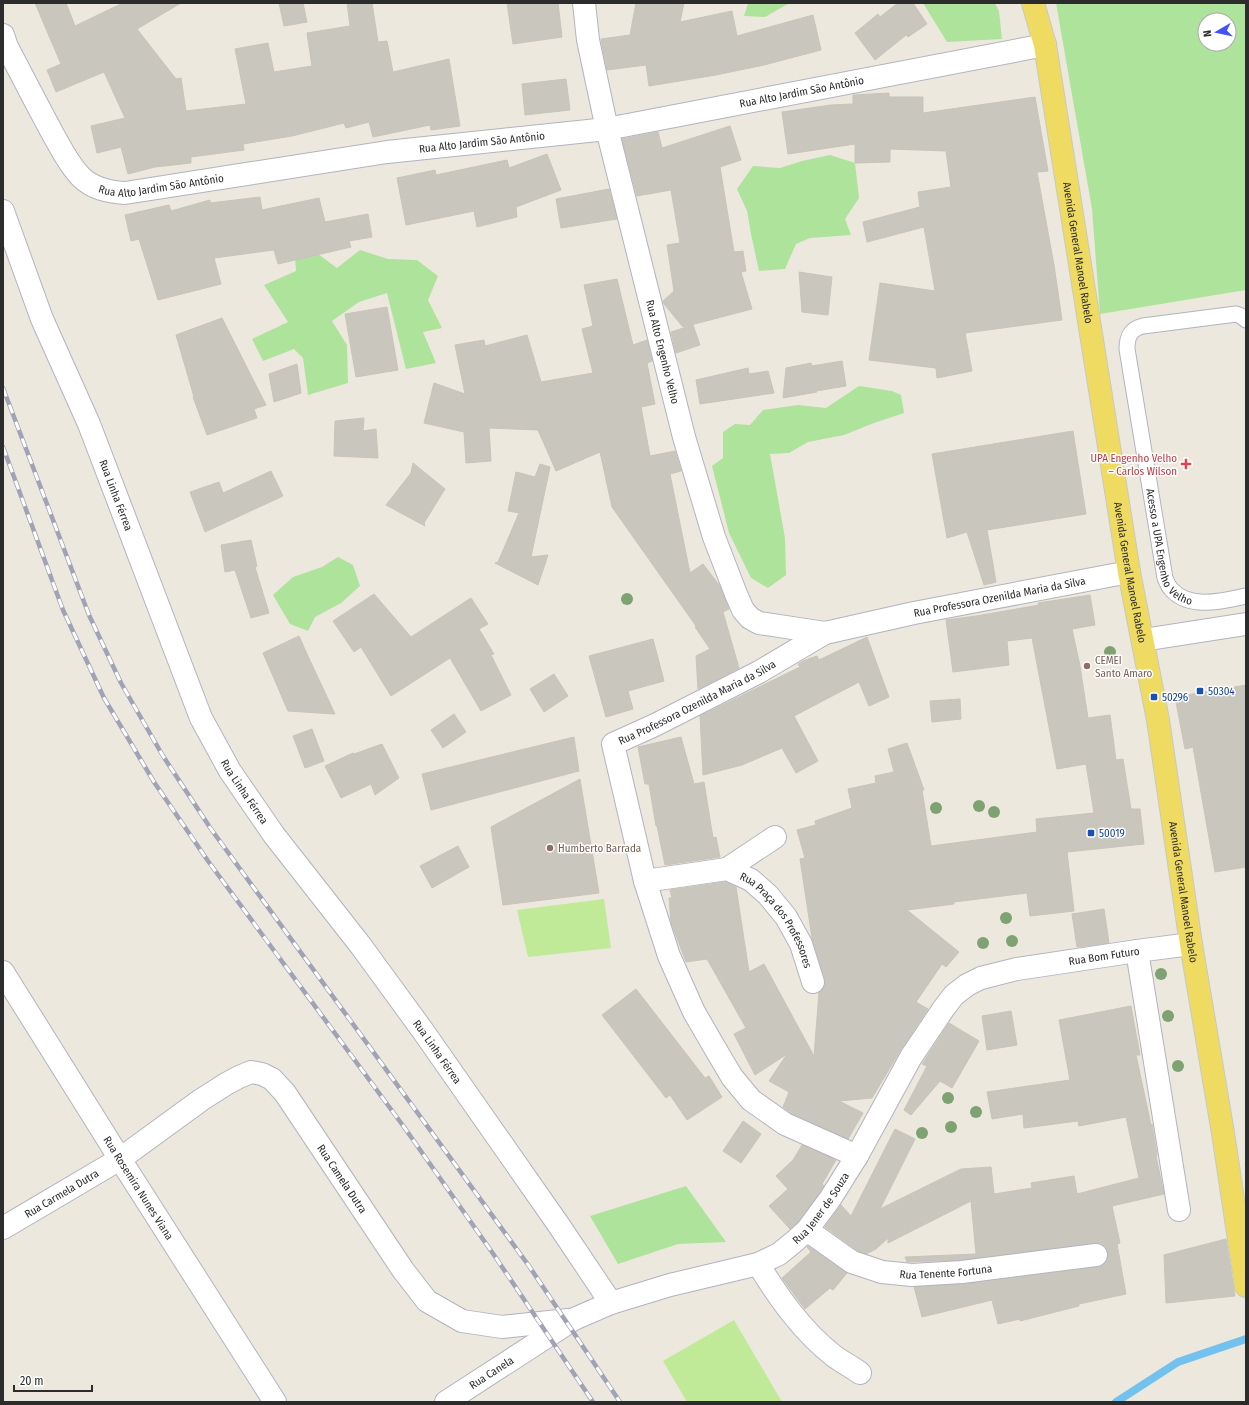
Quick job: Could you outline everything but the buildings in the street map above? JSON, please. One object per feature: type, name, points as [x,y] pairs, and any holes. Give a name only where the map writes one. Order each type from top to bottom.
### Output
[{"type":"main road","name":"Avenida General Manoel Rabelo","points":[[1033,3],[1045,45],[1129,572],[1158,720],[1191,944],[1223,1133],[1246,1286]]},
{"type":"street","name":"Rua Alto Engenho Velho","points":[[584,3],[588,40],[607,129],[684,437],[714,537],[743,610],[750,618],[759,623],[825,633]]},
{"type":"street","name":"Rua Alto Jardim São Antônio","points":[[4,44],[68,161],[81,177],[97,188],[109,192],[125,193],[387,152],[607,129],[1045,45]]},
{"type":"street","name":"Rua Linha Férrea","points":[[3,211],[42,319],[89,424],[200,718],[230,771],[274,835],[360,946],[423,1032],[558,1224],[611,1303]]},
{"type":"street","name":"Rua Professora Ozenilda Maria da Silva","points":[[858,1156],[785,1124],[751,1100],[732,1077],[694,1012],[668,956],[645,881],[613,744],[759,672],[825,633],[914,613],[1129,572]]},
{"type":"street","points":[[1143,640],[1246,624]]},
{"type":"street","name":"Rua Praça dos Professores","points":[[645,881],[727,869],[775,837]]},
{"type":"street","name":"Rua Praça dos Professores","points":[[727,869],[751,880],[768,895],[786,917],[801,944],[813,982]]},
{"type":"street","name":"Rua Bom Futuro","points":[[1017,969],[1191,944]]},
{"type":"street","points":[[1137,951],[1179,1210]]},
{"type":"street","name":"Rua Jener de Souza","points":[[537,1342],[574,1319],[611,1303],[670,1285],[758,1264],[779,1254],[807,1230],[830,1199],[858,1156],[911,1057],[954,995],[967,985],[981,978],[1017,969]]},
{"type":"street","name":"Rua Rosemira Nunes Viana","points":[[3,972],[275,1402]]},
{"type":"street","name":"Rua Camela Dutra","points":[[120,1159],[226,1084],[251,1072],[262,1074],[272,1079],[285,1093],[403,1270],[428,1302],[462,1321],[502,1327],[574,1319]]},
{"type":"street","name":"Rua Carmela Dutra","points":[[3,1228],[120,1159]]},
{"type":"street","name":"Rua Tenente Fortuna","points":[[807,1230],[852,1262],[882,1272],[912,1275],[962,1272],[1096,1255]]},
{"type":"street","points":[[758,1264],[779,1297],[798,1322],[835,1357],[860,1373]]},
{"type":"street","name":"Rua Canela","points":[[446,1402],[537,1342]]},
{"type":"lane","name":"Acesso a UPA Engenho Velho","points":[[1246,320],[1236,314],[1142,326],[1132,331],[1127,340],[1127,350],[1165,578],[1171,589],[1184,598],[1199,602],[1218,602],[1246,596]]},
{"type":"green space","points":[[748,3],[791,3],[765,17],[744,16]]},
{"type":"green space","points":[[923,3],[995,3],[999,11],[1002,39],[947,42]]},
{"type":"green space","points":[[1056,3],[1246,3],[1246,290],[1100,314],[1092,209]]},
{"type":"green space","points":[[830,155],[855,163],[859,198],[845,219],[851,235],[810,238],[796,244],[785,269],[759,271],[747,211],[737,189],[753,166],[780,168],[802,161]]},
{"type":"green space","points":[[360,250],[388,259],[417,260],[438,276],[428,300],[442,328],[423,332],[436,363],[406,369],[387,293],[359,302],[332,321],[347,345],[348,383],[308,395],[303,358],[294,349],[263,361],[252,339],[288,322],[264,285],[296,271],[295,256],[318,254],[337,268]]},
{"type":"green space","points":[[859,386],[892,391],[901,395],[904,413],[844,435],[808,442],[789,453],[770,454],[785,538],[786,575],[768,588],[751,578],[729,533],[712,466],[723,458],[723,432],[735,424],[750,425],[763,410],[798,405],[826,408]]},
{"type":"green space","points":[[338,557],[353,565],[360,586],[341,603],[315,617],[308,631],[290,624],[273,595],[293,577],[322,567]]},
{"type":"green space","points":[[604,899],[611,948],[528,957],[517,910]]},
{"type":"green space","points":[[686,1186],[726,1242],[678,1244],[618,1264],[590,1216]]},
{"type":"green space","points":[[734,1320],[782,1402],[687,1402],[663,1361]]},
{"type":"waterway","points":[[1116,1402],[1178,1362],[1246,1339]]},
{"type":"railway","points":[[3,388],[89,615],[121,683],[163,756],[211,829],[529,1266],[620,1402]]},
{"type":"railway","points":[[3,447],[63,610],[104,698],[154,782],[208,861],[404,1127],[494,1255],[593,1402]]},
{"type":"place","name":"UPA Engenho Velho – Carlos Wilson","points":[[1186,464]]},
{"type":"place","name":"CEMEI Santo Amaro","points":[[1087,666]]},
{"type":"place","name":"50304","points":[[1200,691]]},
{"type":"place","name":"50296","points":[[1154,697]]},
{"type":"place","name":"50019","points":[[1091,833]]},
{"type":"place","name":"Humberto Barrada","points":[[550,848]]}]
